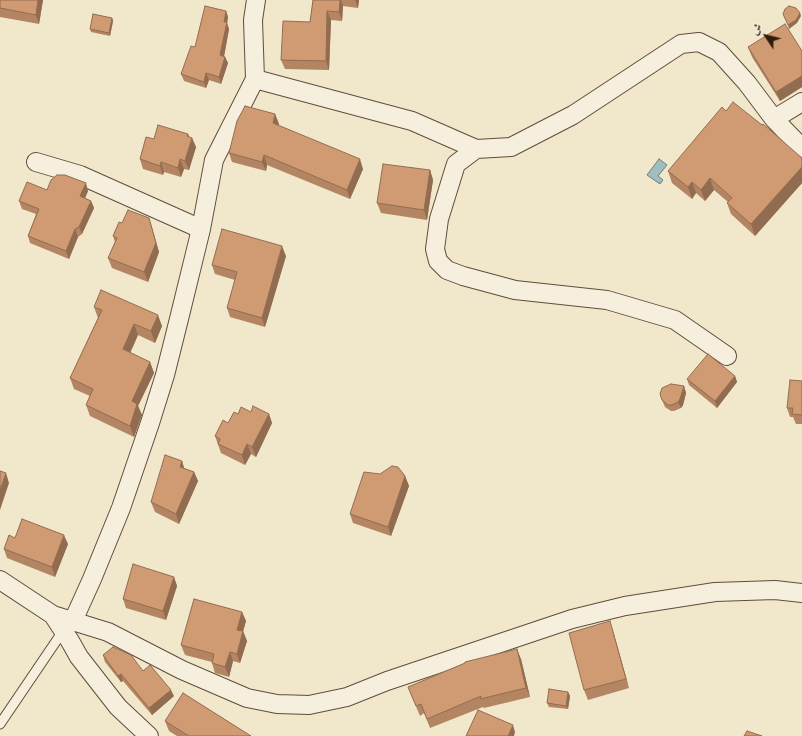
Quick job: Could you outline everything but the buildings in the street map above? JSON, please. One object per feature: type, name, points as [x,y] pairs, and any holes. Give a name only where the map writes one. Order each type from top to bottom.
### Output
[{"type":"street","points":[[149,736],[118,707],[79,657],[68,626],[92,579],[121,508],[150,423],[178,326],[201,229],[214,160],[255,79],[253,20],[256,0]]},
{"type":"street","points":[[255,79],[412,121],[476,149],[511,147],[573,115],[682,44],[699,42],[719,52],[747,84],[774,119],[802,148]]},
{"type":"street","points":[[774,119],[802,102]]},
{"type":"street","points":[[476,149],[456,164],[439,220],[435,250],[438,261],[447,270],[463,276],[515,290],[607,300],[676,320],[727,356]]},
{"type":"street","points":[[36,162],[80,175],[201,229]]},
{"type":"street","points":[[0,580],[68,626],[108,632],[182,670],[247,698],[277,704],[309,705],[347,697],[387,681],[572,619],[625,606],[715,592],[775,590],[802,593]]},
{"type":"lane","points":[[0,724],[68,626]]},
{"type":"water","points":[[659,159],[667,165],[658,176],[663,180],[660,184],[647,175]]}]
